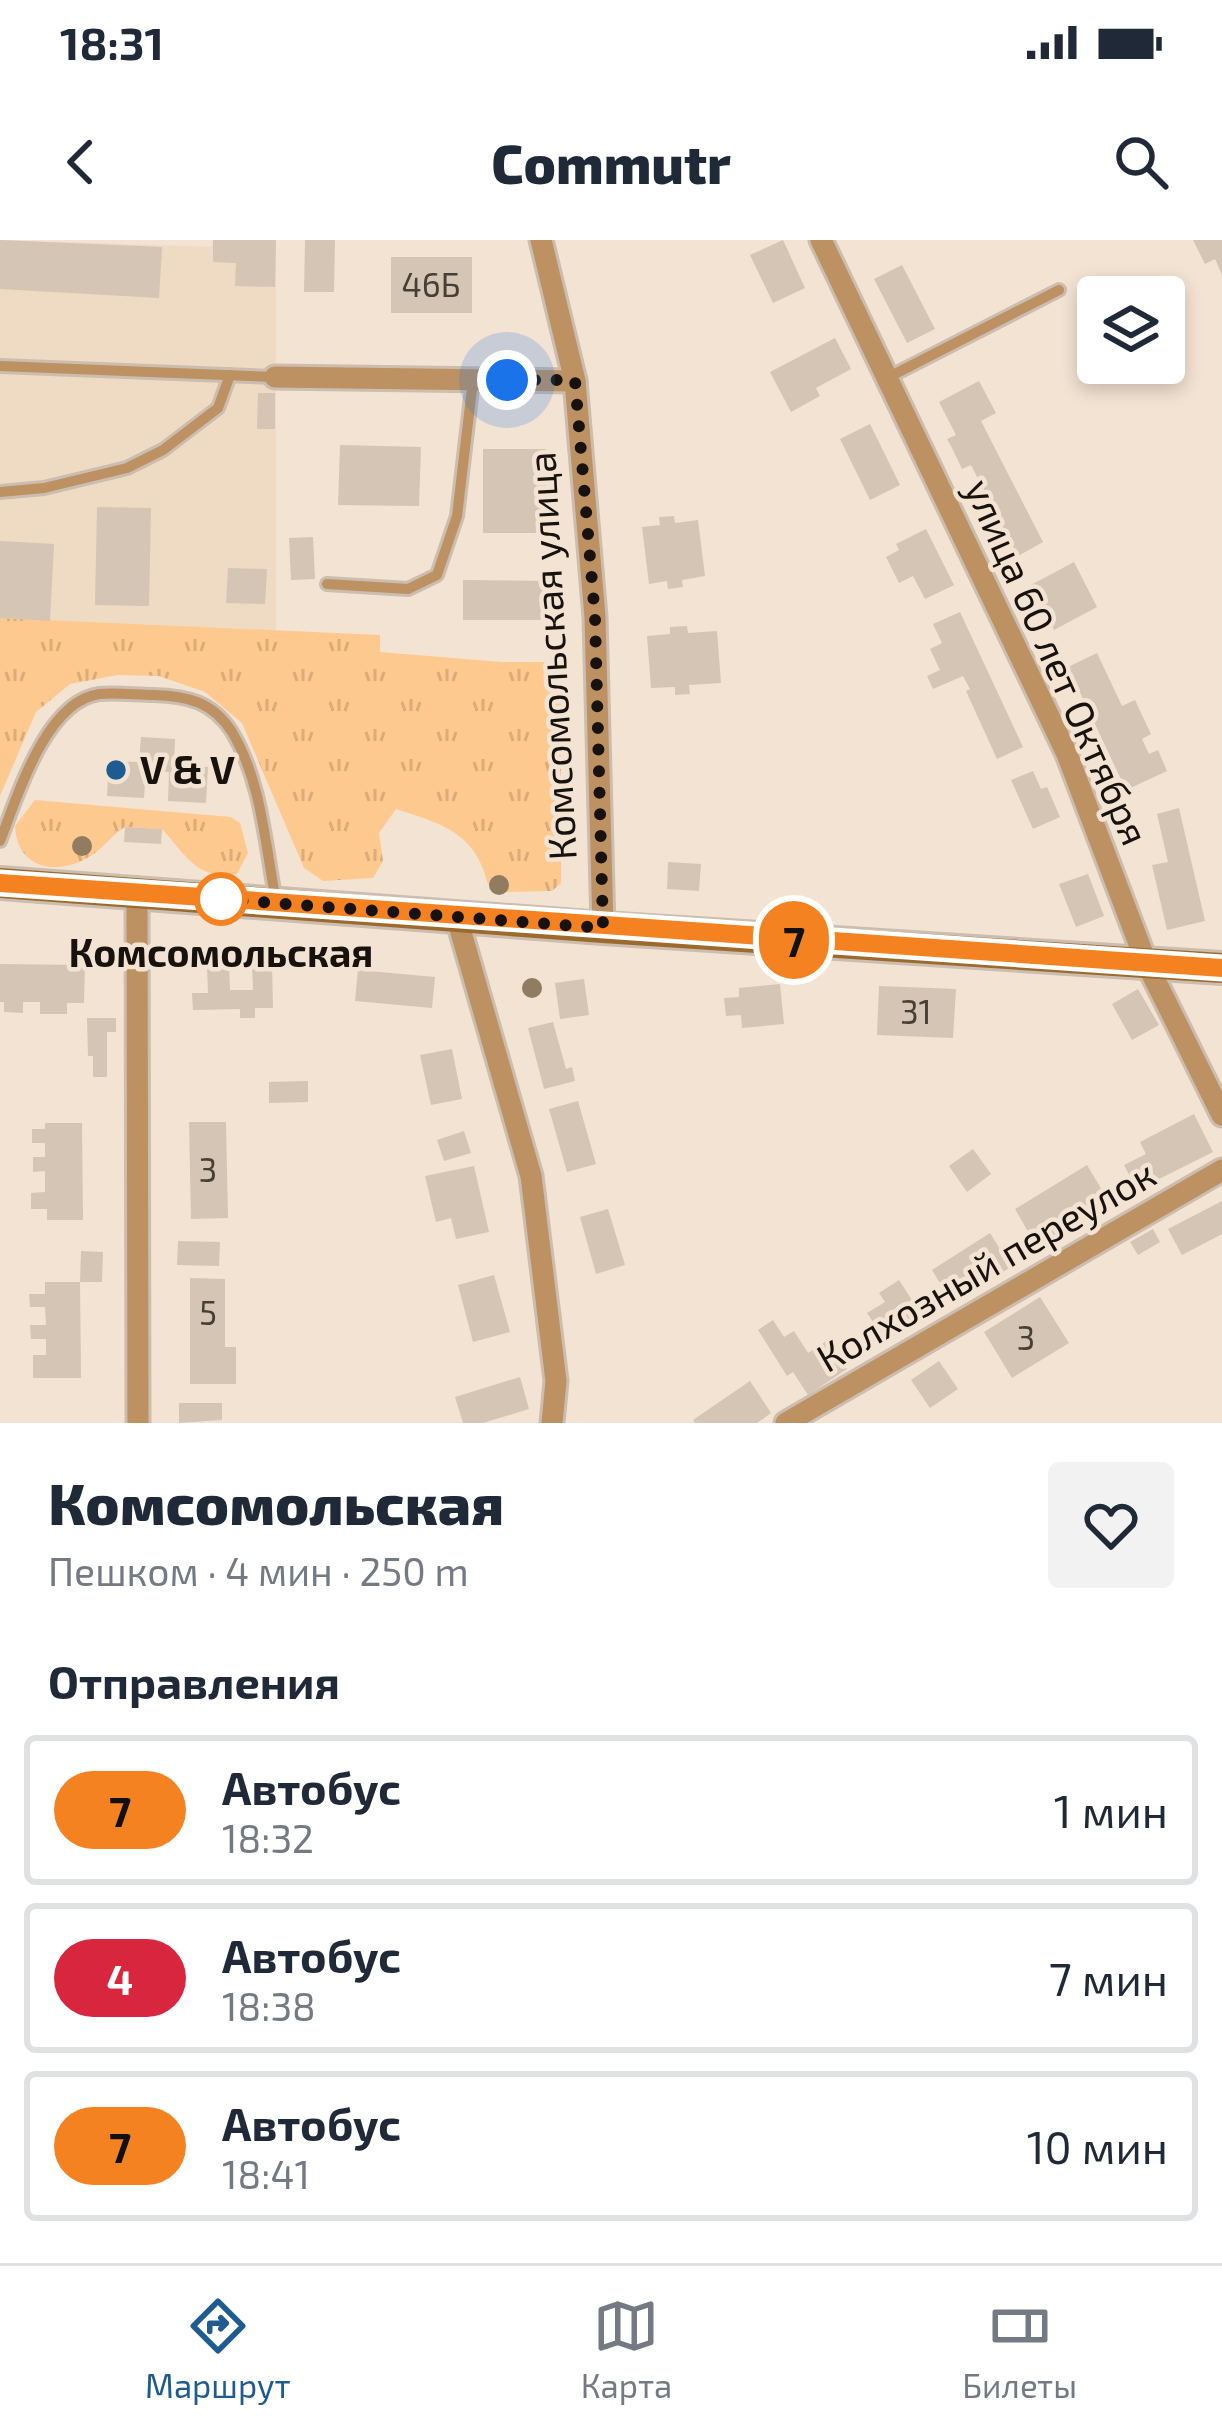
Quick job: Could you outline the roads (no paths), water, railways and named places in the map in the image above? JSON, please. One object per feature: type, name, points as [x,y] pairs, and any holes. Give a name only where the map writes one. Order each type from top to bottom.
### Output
[{"type":"main road","points":[[0,883],[1222,968]]},
{"type":"street","name":"Комсомольская улица","points":[[541,240],[575,380],[595,617],[603,928]]},
{"type":"street","name":"улица 60 лет Октября","points":[[821,240],[1067,754],[1146,962],[1222,1115]]},
{"type":"street","points":[[275,376],[575,380]]},
{"type":"street","points":[[137,891],[138,1423]]},
{"type":"street","points":[[456,915],[531,1176],[556,1381],[552,1423]]},
{"type":"street","name":"Колхозный переулок","points":[[786,1423],[1222,1170]]},
{"type":"lane","points":[[887,377],[1059,290]]},
{"type":"lane","points":[[0,366],[275,376]]},
{"type":"lane","points":[[0,492],[44,488],[127,468],[164,450],[218,409],[230,375]]},
{"type":"lane","points":[[327,584],[408,589],[437,575],[457,516],[473,380]]},
{"type":"lane","points":[[0,841],[38,747],[70,708],[95,694],[176,696],[212,705],[232,733],[253,779],[276,904]]},
{"type":"place","name":"V & V","points":[[116,770]]},
{"type":"place","name":"Комсомольская","points":[[221,899]]}]
